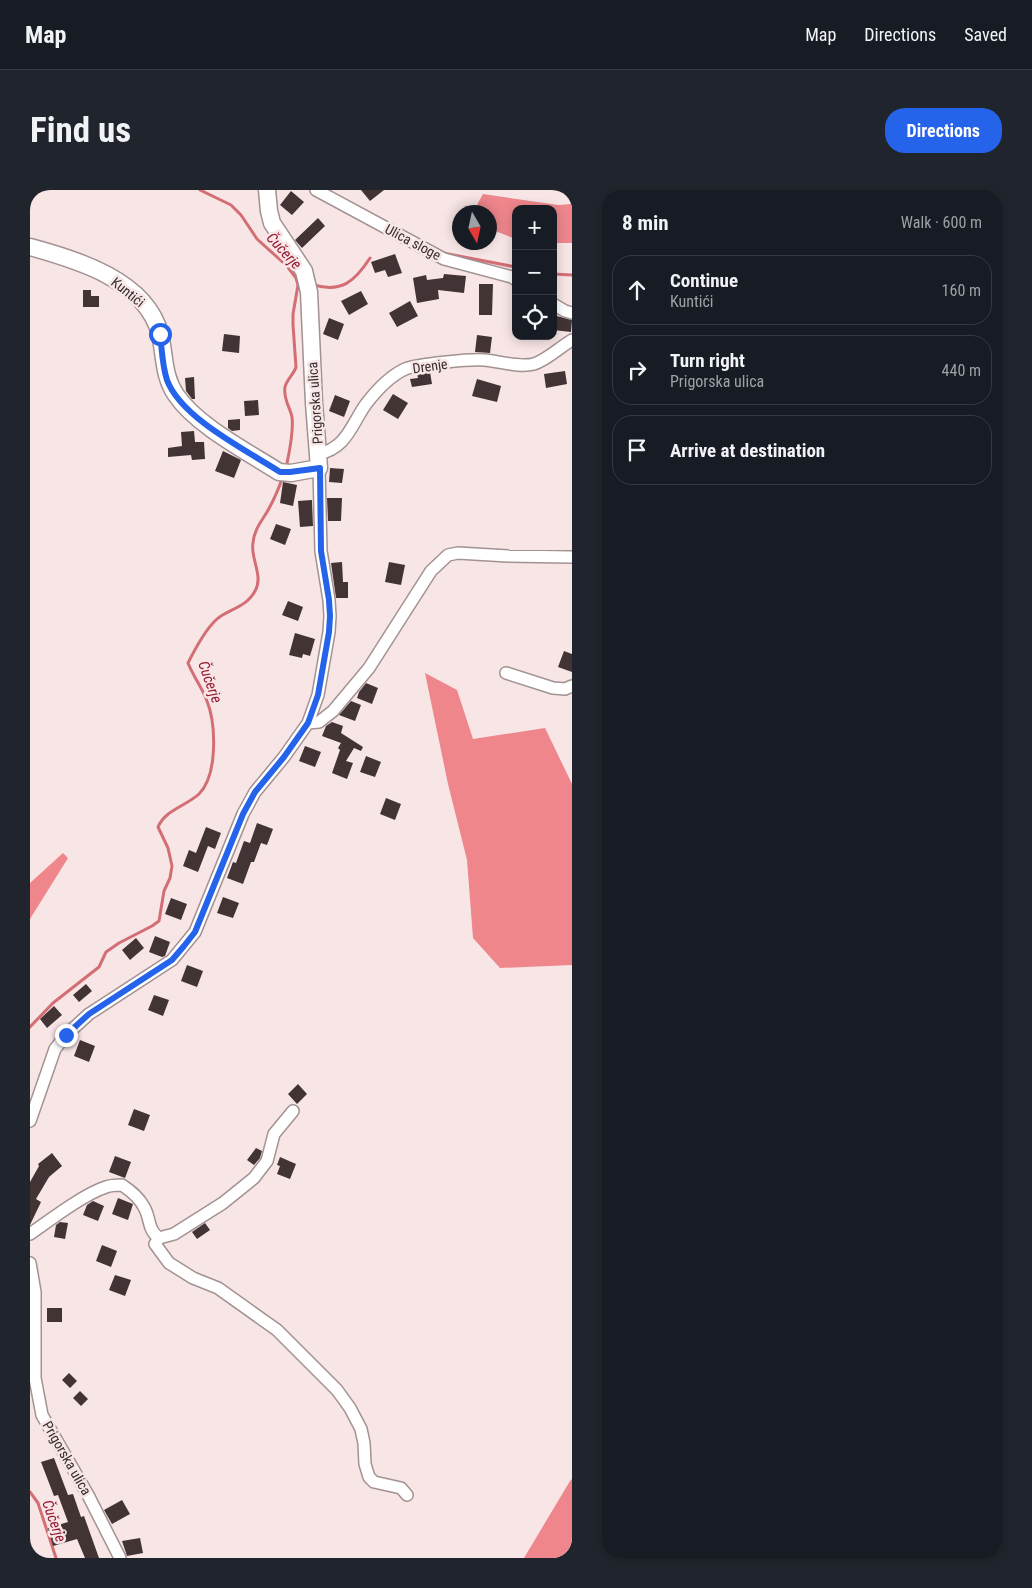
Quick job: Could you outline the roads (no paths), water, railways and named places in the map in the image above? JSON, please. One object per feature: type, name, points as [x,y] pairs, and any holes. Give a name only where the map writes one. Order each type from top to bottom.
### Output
[{"type":"street","name":"Prigorska ulica","points":[[30,1122],[55,1049],[66,1035],[89,1014],[172,960],[195,932],[243,814],[255,792],[284,757],[308,723],[318,695],[330,616],[321,551],[319,461],[307,282],[272,224],[267,190]]},
{"type":"street","name":"Ulica sloge","points":[[316,190],[444,259],[512,277]]},
{"type":"street","name":"Kuntići","points":[[30,247],[96,269],[122,284],[144,302],[160,334],[168,381],[177,396],[194,415],[285,472],[319,461]]},
{"type":"street","points":[[557,306],[572,313]]},
{"type":"street","name":"Drenje","points":[[319,461],[347,436],[366,404],[394,374],[408,368],[483,360],[534,364],[572,340]]},
{"type":"street","points":[[308,723],[319,722],[333,711],[351,690],[369,668],[431,571],[448,555],[458,553],[572,557]]},
{"type":"street","points":[[506,673],[553,688],[565,689],[572,686]]},
{"type":"street","points":[[293,1111],[274,1134],[267,1161],[254,1178],[216,1208],[174,1234],[159,1238],[155,1244],[169,1263],[193,1278],[218,1288],[277,1330],[337,1390],[350,1408],[361,1428],[364,1443],[364,1464],[369,1477],[374,1482],[401,1488],[407,1495]]},
{"type":"street","points":[[30,1234],[88,1196],[106,1187],[122,1185],[134,1193],[144,1207],[152,1233],[159,1238]]},
{"type":"street","name":"Prigorska ulica","points":[[30,1263],[35,1292],[32,1366],[42,1415],[88,1495],[120,1558]]},
{"type":"waterway","name":"Čučerje","points":[[200,190],[231,205],[241,215],[257,239],[287,266],[296,278],[298,285],[293,314],[296,367],[285,387],[286,399],[292,417],[291,443],[286,468]]},
{"type":"waterway","points":[[443,253],[512,266]]},
{"type":"waterway","points":[[314,285],[332,287],[347,283],[359,273],[370,258]]},
{"type":"waterway","points":[[557,274],[572,275]]},
{"type":"waterway","name":"Čučerje","points":[[30,1027],[53,1003],[99,967],[106,952],[159,921],[164,891],[170,878],[172,866],[168,848],[158,827],[166,816],[199,794],[210,775],[214,749],[210,711],[205,696],[188,663],[211,625],[221,616],[249,600],[255,591],[258,573],[253,555],[254,538],[283,476]]},
{"type":"waterway","name":"Čučerje","points":[[30,1492],[38,1503],[56,1558]]}]
